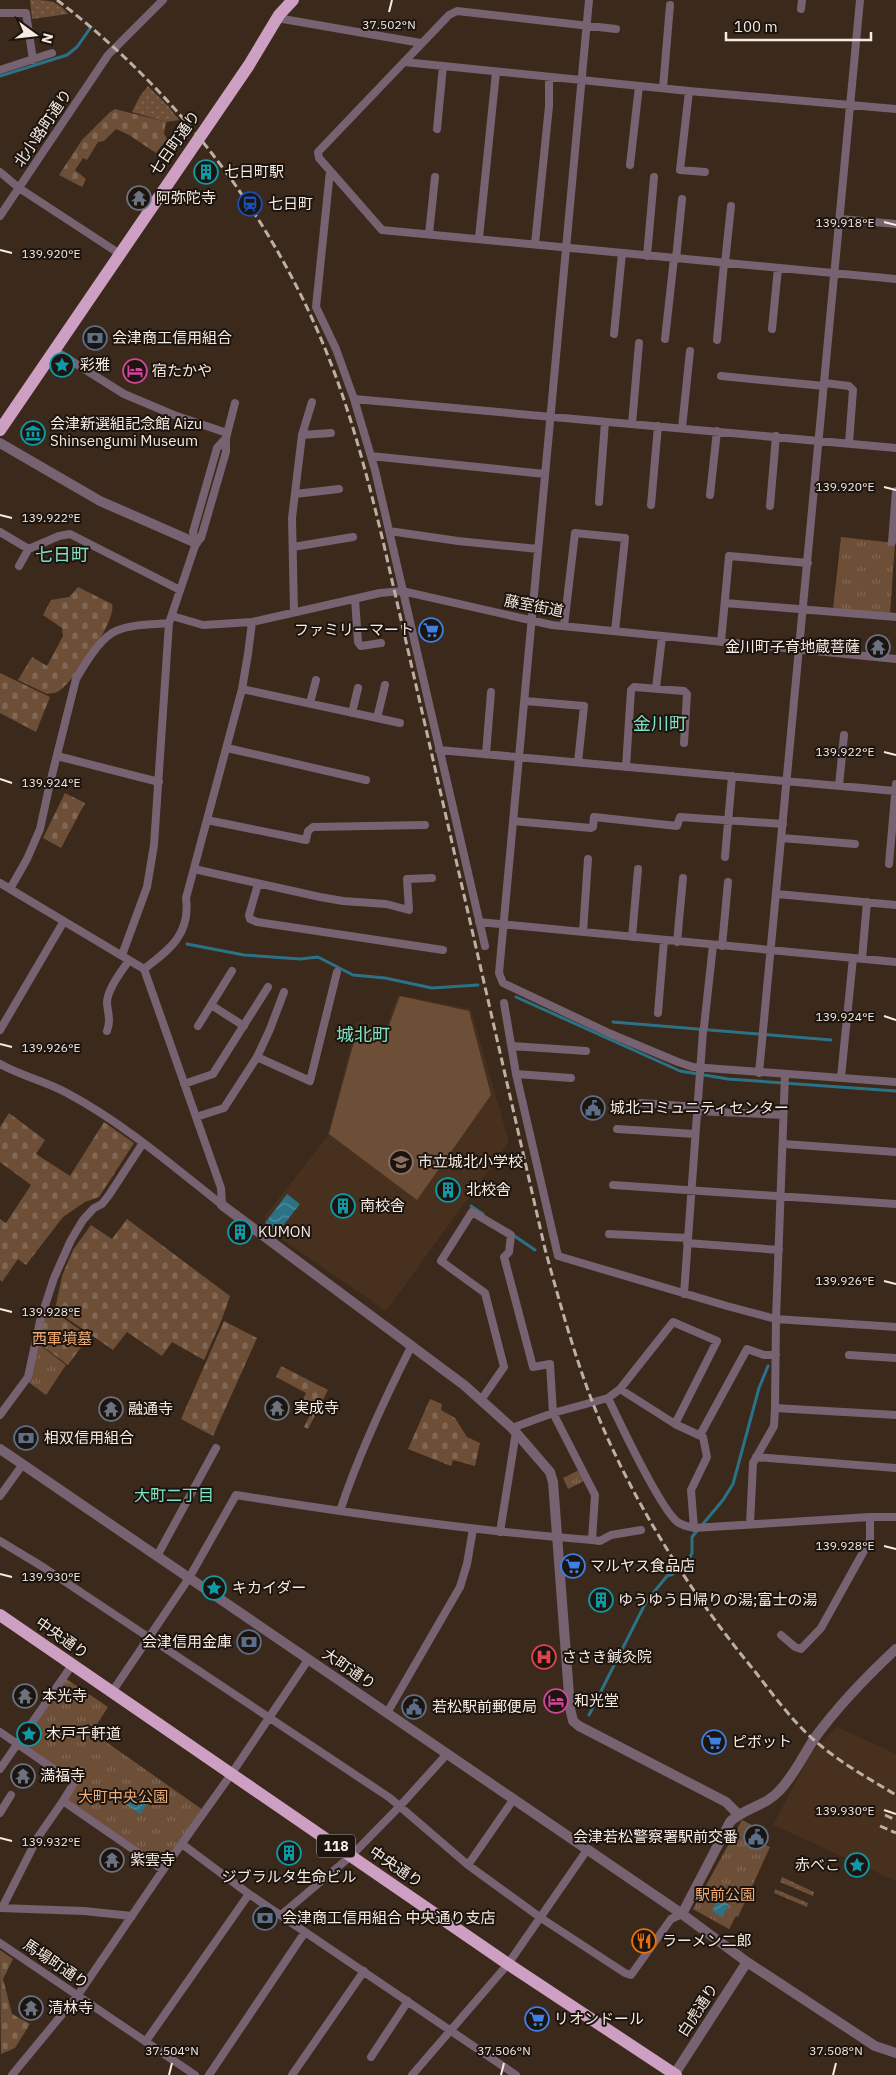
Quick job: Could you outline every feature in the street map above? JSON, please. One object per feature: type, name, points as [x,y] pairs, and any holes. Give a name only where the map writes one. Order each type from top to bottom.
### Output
[{"type":"highway","name":"七日町通り","points":[[0,430],[253,59],[284,7]]},
{"type":"highway","name":"中央通り","points":[[0,1615],[508,1964],[675,2075]]},
{"type":"street","name":"北小路町通り","points":[[0,216],[108,54],[162,0]]},
{"type":"street","points":[[589,0],[499,973],[503,983],[700,1072],[759,1073],[785,1077],[841,1077],[896,1082]]},
{"type":"street","points":[[802,0],[802,9]]},
{"type":"street","points":[[759,1073],[772,951],[860,0]]},
{"type":"street","points":[[663,88],[670,5]]},
{"type":"street","points":[[284,7],[422,43]]},
{"type":"street","points":[[616,29],[457,12],[448,15],[318,152],[319,158],[382,230],[896,279]]},
{"type":"street","points":[[0,14],[26,13],[33,60]]},
{"type":"street","points":[[0,70],[52,53]]},
{"type":"street","points":[[404,62],[689,91],[896,109]]},
{"type":"street","points":[[437,129],[443,66]]},
{"type":"street","points":[[479,238],[496,72]]},
{"type":"street","points":[[535,244],[549,106],[549,77]]},
{"type":"street","points":[[630,165],[639,86]]},
{"type":"street","points":[[689,91],[680,170],[705,172]]},
{"type":"street","points":[[330,171],[316,307],[336,350],[354,399],[371,456],[485,946]]},
{"type":"street","points":[[0,172],[19,188],[120,254]]},
{"type":"street","points":[[429,234],[435,177]]},
{"type":"street","points":[[647,256],[654,177]]},
{"type":"street","points":[[666,340],[682,199]]},
{"type":"street","points":[[717,340],[732,206]]},
{"type":"street","points":[[840,219],[896,224]]},
{"type":"street","points":[[614,334],[622,253]]},
{"type":"street","points":[[772,329],[778,268]]},
{"type":"street","points":[[632,424],[639,343]]},
{"type":"street","points":[[54,350],[124,394],[227,435]]},
{"type":"street","points":[[682,428],[690,350]]},
{"type":"street","points":[[721,376],[849,386],[853,390],[849,443]]},
{"type":"street","points":[[354,399],[896,448]]},
{"type":"street","points":[[294,612],[292,518],[302,435],[312,402]]},
{"type":"street","points":[[108,1031],[110,1017],[107,1002],[125,957],[147,887],[154,845],[170,620],[196,543],[193,532],[217,448],[227,435],[235,403]]},
{"type":"street","points":[[599,502],[605,422]]},
{"type":"street","points":[[651,505],[658,426]]},
{"type":"street","points":[[710,495],[717,431]]},
{"type":"street","points":[[302,435],[331,433]]},
{"type":"street","points":[[770,506],[776,436]]},
{"type":"street","points":[[0,443],[100,501],[196,543]]},
{"type":"street","points":[[371,456],[545,474]]},
{"type":"street","points":[[295,494],[339,488]]},
{"type":"street","points":[[892,542],[896,491]]},
{"type":"street","points":[[389,531],[458,541],[538,549]]},
{"type":"street","points":[[0,532],[29,548]]},
{"type":"street","points":[[564,626],[574,533],[624,538],[615,631]]},
{"type":"street","points":[[20,566],[29,548],[59,536],[70,534],[180,590]]},
{"type":"street","points":[[293,547],[354,538]]},
{"type":"street","points":[[721,642],[729,556],[808,563]]},
{"type":"street","name":"藤室街道","points":[[170,620],[203,625],[252,622],[388,591],[402,591],[532,621],[564,626],[896,659]]},
{"type":"street","points":[[355,599],[358,642],[361,646],[381,643]]},
{"type":"street","points":[[725,602],[896,617]]},
{"type":"street","points":[[10,889],[27,859],[40,829],[76,679],[102,642],[112,633],[170,620]]},
{"type":"street","points":[[144,969],[167,951],[181,936],[187,908],[186,898],[242,689],[252,622]]},
{"type":"street","points":[[656,688],[662,637]]},
{"type":"street","points":[[310,703],[316,680]]},
{"type":"street","points":[[377,718],[385,685]]},
{"type":"street","points":[[626,767],[631,690],[640,687],[656,688],[684,691],[688,694],[684,743]]},
{"type":"street","points":[[352,713],[358,688]]},
{"type":"street","points":[[242,689],[400,723]]},
{"type":"street","points":[[486,754],[491,692]]},
{"type":"street","points":[[524,701],[584,706],[578,762]]},
{"type":"street","points":[[839,786],[844,735]]},
{"type":"street","points":[[227,748],[366,780]]},
{"type":"street","points":[[440,750],[896,791]]},
{"type":"street","points":[[57,756],[159,782]]},
{"type":"street","points":[[725,857],[732,776]]},
{"type":"street","points":[[889,864],[896,784]]},
{"type":"street","points":[[513,821],[591,828],[593,827],[594,817],[677,826],[680,817],[783,824]]},
{"type":"street","points":[[207,820],[306,840],[308,831],[314,828],[425,825]]},
{"type":"street","points":[[782,838],[856,844]]},
{"type":"street","points":[[583,932],[588,859]]},
{"type":"street","points":[[194,869],[343,901],[378,903],[409,910],[407,879],[432,878]]},
{"type":"street","points":[[632,937],[638,869]]},
{"type":"street","points":[[677,942],[683,878]]},
{"type":"street","points":[[722,946],[728,882]]},
{"type":"street","points":[[0,883],[144,969],[221,1188],[222,1205]]},
{"type":"street","points":[[258,884],[250,915],[250,919],[257,922],[443,950]]},
{"type":"street","points":[[777,894],[896,904]]},
{"type":"street","points":[[862,959],[867,902]]},
{"type":"street","points":[[0,1030],[64,921]]},
{"type":"street","points":[[479,922],[896,962]]},
{"type":"street","points":[[658,1013],[664,940]]},
{"type":"street","points":[[684,1294],[700,1072],[713,945]]},
{"type":"street","points":[[841,1077],[853,958]]},
{"type":"street","points":[[198,1026],[232,971]]},
{"type":"street","points":[[257,1056],[310,1081],[337,972]]},
{"type":"street","points":[[184,1084],[213,1074],[268,987]]},
{"type":"street","points":[[196,1117],[224,1108],[257,1056],[284,992]]},
{"type":"street","points":[[504,1003],[516,1074],[558,1256],[684,1294],[776,1319],[896,1328]]},
{"type":"street","points":[[211,1005],[244,1026]]},
{"type":"street","points":[[512,1046],[586,1051]]},
{"type":"street","points":[[0,1064],[67,1093],[109,1118],[143,1142],[222,1205],[412,1345],[481,1400],[514,1430],[550,1472],[553,1482],[570,1708],[574,1721],[582,1727],[726,1802],[738,1814]]},
{"type":"street","points":[[516,1074],[571,1078]]},
{"type":"street","points":[[750,1524],[753,1463],[772,1430],[775,1421],[776,1319],[785,1077]]},
{"type":"street","points":[[641,1102],[697,1109],[783,1115]]},
{"type":"street","points":[[617,1129],[695,1134]]},
{"type":"street","points":[[0,1415],[28,1377],[40,1321],[54,1278],[71,1240],[94,1208],[102,1204],[109,1195],[143,1142]]},
{"type":"street","points":[[784,1144],[896,1152]]},
{"type":"street","points":[[613,1185],[896,1204]]},
{"type":"street","points":[[481,1400],[504,1367],[485,1293],[441,1262],[472,1212],[511,1235],[509,1252],[504,1256],[533,1367],[550,1364],[553,1413],[595,1495],[592,1540]]},
{"type":"street","points":[[608,1234],[779,1250]]},
{"type":"street","points":[[514,1430],[553,1413],[608,1398],[620,1388],[673,1322],[717,1341],[675,1424]]},
{"type":"street","points":[[340,1511],[353,1470],[371,1428],[412,1345]]},
{"type":"street","points":[[700,1436],[747,1349],[764,1355],[776,1355]]},
{"type":"street","points":[[849,1354],[896,1358]]},
{"type":"street","points":[[620,1388],[675,1424],[702,1437],[707,1457],[692,1490],[694,1528]]},
{"type":"street","points":[[608,1398],[641,1463],[671,1515],[679,1523],[694,1528],[896,1517]]},
{"type":"street","points":[[775,1408],[896,1415]]},
{"type":"street","points":[[500,1532],[514,1430]]},
{"type":"street","name":"大町通り","points":[[0,1448],[682,1914],[747,1962],[875,2046],[896,2053]]},
{"type":"street","points":[[156,1556],[216,1448]]},
{"type":"street","points":[[756,1457],[896,1468]]},
{"type":"street","points":[[0,1496],[23,1464]]},
{"type":"street","points":[[112,1692],[189,1578],[236,1495],[473,1529],[600,1541],[611,1535],[642,1530]]},
{"type":"street","points":[[781,1635],[798,1649],[801,1649],[821,1628],[870,1540],[870,1517]]},
{"type":"street","points":[[387,1713],[460,1587],[467,1564],[473,1529]]},
{"type":"street","points":[[0,1540],[400,1806],[468,1865],[541,1918],[617,1968],[631,1974],[671,1919],[682,1914],[727,1828],[738,1814],[759,1807],[778,1792],[849,1694],[896,1649]]},
{"type":"street","points":[[12,2075],[78,1996],[308,1660]]},
{"type":"street","points":[[0,1769],[72,1665]]},
{"type":"street","points":[[0,1732],[74,1783],[38,1837],[1,1908],[84,1911],[132,1916]]},
{"type":"street","points":[[281,1915],[351,1856],[400,1806],[446,1754]]},
{"type":"street","points":[[1,1810],[11,1795]]},
{"type":"street","points":[[468,1865],[513,1800]]},
{"type":"street","points":[[63,1801],[163,1870]]},
{"type":"street","points":[[182,1844],[249,1894],[516,2075]]},
{"type":"street","points":[[412,2075],[508,1964],[587,1850]]},
{"type":"street","points":[[146,2041],[249,1894]]},
{"type":"street","points":[[209,2075],[305,1932]]},
{"type":"street","name":"馬場町通り","points":[[0,1943],[195,2075]]},
{"type":"street","name":"白虎通り","points":[[675,2075],[747,1962]]},
{"type":"street","points":[[292,2075],[364,1971]]},
{"type":"street","points":[[371,2057],[408,2001]]},
{"type":"shaded area","name":"市立城北小学校","points":[[398,995],[471,1009],[509,1142],[386,1311],[264,1227],[265,1216],[327,1137],[357,1022],[386,1028]]},
{"type":"shaded area","points":[[837,1727],[896,1754],[896,1881],[773,1825],[811,1753]]},
{"type":"green space","points":[[30,0],[56,3],[68,14],[32,19]]},
{"type":"green space","points":[[148,86],[179,120],[166,122],[132,112],[140,96]]},
{"type":"green space","points":[[115,109],[166,122],[164,133],[167,139],[156,153],[129,135],[116,129],[104,141],[98,142],[87,160],[83,158],[75,170],[86,179],[82,187],[59,175],[82,140]]},
{"type":"green space","points":[[841,537],[895,543],[890,614],[833,609]]},
{"type":"green space","points":[[78,587],[112,604],[112,612],[101,636],[84,664],[59,691],[47,694],[18,680],[32,657],[47,666],[63,636],[62,628],[43,615],[51,600],[69,597]]},
{"type":"green space","points":[[0,673],[50,697],[36,732],[0,713]]},
{"type":"green space","points":[[65,793],[85,803],[61,848],[43,838]]},
{"type":"green space","points":[[400,996],[469,1011],[491,1095],[417,1200],[329,1134],[358,1027],[387,1031]]},
{"type":"green space","points":[[9,1113],[45,1140],[36,1154],[70,1176],[104,1122],[134,1143],[99,1197],[85,1202],[63,1217],[26,1265],[18,1259],[2,1282],[0,1280],[0,1219],[6,1223],[31,1185],[0,1162],[0,1127]]},
{"type":"green space","points":[[127,1219],[230,1296],[204,1360],[172,1342],[162,1356],[127,1332],[113,1350],[55,1310],[62,1276],[73,1250],[91,1225],[112,1239]]},
{"type":"green space","name":"西軍墳墓","points":[[49,1308],[89,1336],[68,1365],[37,1342],[42,1322]]},
{"type":"green space","points":[[224,1321],[257,1338],[213,1436],[181,1419]]},
{"type":"green space","points":[[36,1342],[66,1365],[46,1395],[27,1381]]},
{"type":"green space","points":[[281,1366],[328,1390],[308,1429],[304,1427],[312,1411],[300,1405],[306,1393],[276,1377]]},
{"type":"green space","points":[[430,1399],[442,1404],[441,1410],[455,1418],[467,1437],[480,1443],[475,1466],[453,1460],[451,1466],[408,1449]]},
{"type":"green space","points":[[579,1470],[584,1481],[568,1489],[563,1478]]},
{"type":"green space","name":"大町中央公園","points":[[65,1678],[108,1707],[92,1732],[203,1810],[162,1867],[66,1801],[78,1782],[25,1745],[24,1740]]},
{"type":"green space","name":"駅前公園","points":[[742,1820],[752,1825],[746,1839],[762,1846],[763,1844],[770,1847],[738,1917],[736,1916],[729,1929],[693,1909]]},
{"type":"green space","points":[[782,1877],[814,1892],[813,1896],[780,1882]]},
{"type":"green space","points":[[775,1889],[808,1903],[807,1907],[774,1893]]},
{"type":"green space","points":[[0,1950],[13,1959],[3,1979],[12,2014],[30,2024],[15,2048],[1,2054]]},
{"type":"water","points":[[287,1194],[300,1204],[278,1232],[265,1223]]},
{"type":"water","points":[[130,1793],[146,1805],[140,1814],[123,1802]]},
{"type":"water","points":[[718,1899],[729,1905],[722,1917],[712,1911]]},
{"type":"waterway","points":[[0,76],[67,55],[77,47],[91,27]]},
{"type":"waterway","points":[[187,944],[244,955],[300,959],[318,957],[353,975],[385,978],[432,988],[478,985]]},
{"type":"waterway","points":[[516,997],[680,1071],[728,1079],[896,1091]]},
{"type":"waterway","points":[[613,1022],[831,1040]]},
{"type":"waterway","points":[[471,1206],[483,1214]]},
{"type":"waterway","points":[[513,1235],[535,1250]]},
{"type":"waterway","points":[[689,1559],[692,1553],[692,1537],[723,1500],[733,1484],[759,1388],[768,1366]]},
{"type":"waterway","points":[[589,1715],[646,1602],[667,1576],[673,1574]]},
{"type":"railway","points":[[57,0],[100,35],[140,72],[213,155],[246,200],[275,247],[301,296],[324,346],[357,442],[383,541],[545,1249],[579,1363],[607,1437],[642,1507],[683,1575],[729,1639],[782,1706],[797,1724],[824,1748],[896,1795]]},
{"type":"railway","points":[[885,1815],[896,1820]]},
{"type":"railway","points":[[880,1826],[896,1833]]},
{"type":"place","name":"七日町駅","points":[[206,172]]},
{"type":"place","name":"阿弥陀寺","points":[[139,198]]},
{"type":"place","name":"七日町","points":[[250,204]]},
{"type":"place","name":"会津商工信用組合","points":[[95,338]]},
{"type":"place","name":"彩雅","points":[[62,365]]},
{"type":"place","name":"宿たかや","points":[[135,371]]},
{"type":"place","name":"会津新選組記念館 Aizu Shinsengumi Museum","points":[[33,433]]},
{"type":"place","name":"ファミリーマート","points":[[431,630]]},
{"type":"place","name":"金川町子育地蔵菩薩","points":[[878,647]]},
{"type":"place","name":"城北コミュニティセンター","points":[[593,1108]]},
{"type":"place","name":"市立城北小学校","points":[[401,1162]]},
{"type":"place","name":"北校舎","points":[[448,1190]]},
{"type":"place","name":"南校舎","points":[[343,1206]]},
{"type":"place","name":"KUMON","points":[[240,1232]]},
{"type":"place","name":"実成寺","points":[[277,1408]]},
{"type":"place","name":"融通寺","points":[[111,1409]]},
{"type":"place","name":"相双信用組合","points":[[26,1438]]},
{"type":"place","name":"マルヤス食品店","points":[[573,1566]]},
{"type":"place","name":"キカイダー","points":[[214,1588]]},
{"type":"place","name":"ゆうゆう日帰りの湯;富士の湯","points":[[601,1600]]},
{"type":"place","name":"会津信用金庫","points":[[249,1642]]},
{"type":"place","name":"ささき鍼灸院","points":[[544,1657]]},
{"type":"place","name":"本光寺","points":[[25,1696]]},
{"type":"place","name":"和光堂","points":[[556,1701]]},
{"type":"place","name":"若松駅前郵便局","points":[[414,1707]]},
{"type":"place","name":"木戸千軒道","points":[[29,1734]]},
{"type":"place","name":"ピボット","points":[[714,1742]]},
{"type":"place","name":"満福寺","points":[[23,1776]]},
{"type":"place","name":"会津若松警察署駅前交番","points":[[756,1837]]},
{"type":"place","name":"ジブラルタ生命ビル","points":[[289,1853]]},
{"type":"place","name":"紫雲寺","points":[[112,1860]]},
{"type":"place","name":"赤べこ","points":[[857,1865]]},
{"type":"place","name":"会津商工信用組合 中央通り支店","points":[[265,1918]]},
{"type":"place","name":"ラーメン二郎","points":[[644,1941]]},
{"type":"place","name":"清林寺","points":[[31,2008]]},
{"type":"place","name":"リオンドール","points":[[537,2019]]},
{"type":"district","name":"七日町","points":[[62,555]]},
{"type":"district","name":"金川町","points":[[660,724]]},
{"type":"district","name":"城北町","points":[[363,1035]]},
{"type":"district","name":"大町二丁目","points":[[174,1495]]}]
